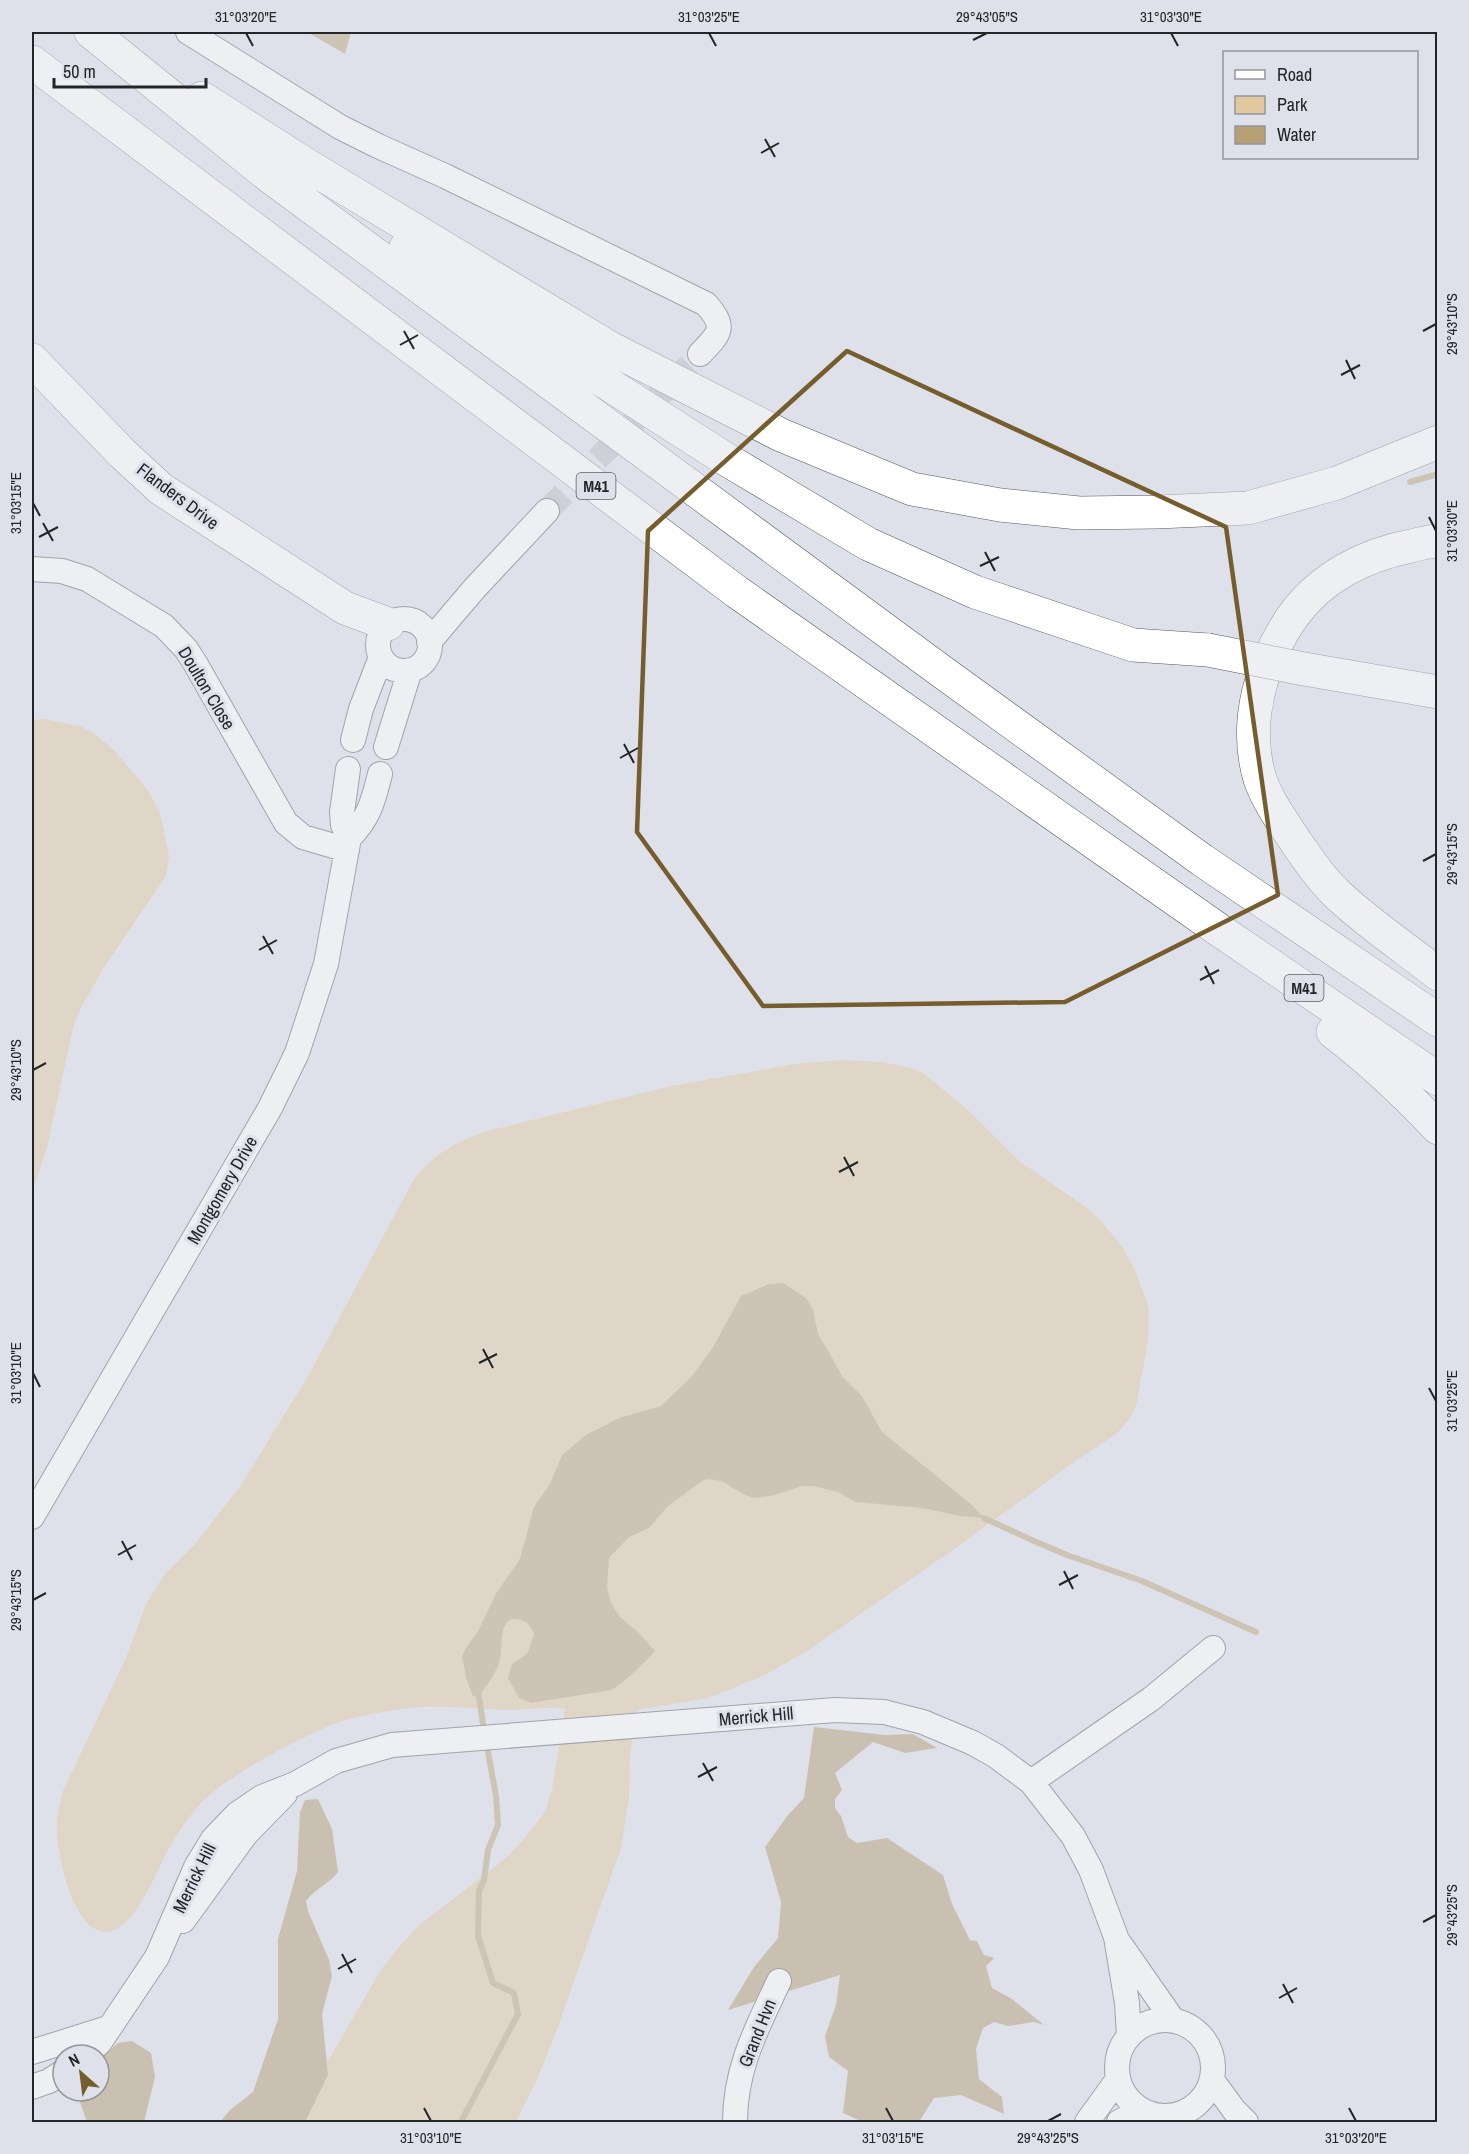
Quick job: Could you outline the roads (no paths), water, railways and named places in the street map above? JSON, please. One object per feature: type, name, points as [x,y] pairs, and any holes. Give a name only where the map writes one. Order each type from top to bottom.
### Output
[{"type":"main road","name":"M41","points":[[92,32],[269,176],[932,664],[1202,860],[1437,1020]]},
{"type":"main road","points":[[99,32],[305,164],[610,348],[782,435],[912,489],[1000,506],[1079,513],[1248,508],[1337,483],[1437,442]]},
{"type":"main road","points":[[99,32],[552,348],[724,458],[868,544],[975,592],[1133,645],[1208,650],[1437,692]]},
{"type":"main road","name":"M41","points":[[32,62],[737,592],[1437,1079]]},
{"type":"main road","name":"Flanders Drive","points":[[32,360],[122,453],[161,489],[345,608],[399,638]]},
{"type":"main road","points":[[1437,541],[1393,549],[1342,570],[1304,600],[1278,637],[1265,670],[1253,714],[1260,779],[1275,811],[1305,856],[1337,894],[1437,974]]},
{"type":"main road","points":[[1171,896],[1206,935],[1240,966],[1366,1058],[1412,1100],[1437,1128]]},
{"type":"street","points":[[188,32],[340,127],[706,304],[718,319],[720,328],[717,337],[700,354]]},
{"type":"street","points":[[353,740],[362,709],[399,638],[474,589],[548,511]]},
{"type":"street","name":"Doulton Close","points":[[32,569],[62,571],[87,579],[164,626],[186,649],[195,663],[286,823],[303,837],[348,844]]},
{"type":"street","points":[[399,638],[429,652],[425,660],[410,670],[393,669],[386,664],[399,638]]},
{"type":"street","points":[[386,747],[410,670]]},
{"type":"street","name":"Montgomery Drive","points":[[32,1517],[270,1108],[297,1053],[326,964],[335,923],[348,844],[342,812],[348,769]]},
{"type":"street","name":"Montgomery Drive","points":[[348,844],[371,810],[380,774]]},
{"type":"street","points":[[1031,1782],[1151,1699],[1213,1648]]},
{"type":"street","name":"Merrick Hill","points":[[99,2043],[164,1944],[246,1834],[295,1784],[336,1761],[392,1745],[835,1710],[884,1712],[923,1722],[973,1743],[996,1756],[1031,1782],[1073,1836],[1091,1870],[1116,1936],[1127,2003],[1129,2035]]},
{"type":"street","name":"Merrick Hill","points":[[1116,1936],[1173,2020]]},
{"type":"street","name":"Grand Hvn","points":[[735,2122],[740,2076],[748,2046],[779,1981]]},
{"type":"street","points":[[1157,2020],[1173,2020],[1188,2025],[1201,2035],[1209,2048],[1213,2064],[1212,2080],[1188,2118],[1154,2115],[1142,2110],[1127,2097],[1118,2079],[1116,2064],[1120,2048],[1129,2035],[1142,2025],[1157,2020]]},
{"type":"street","points":[[32,2052],[108,2028]]},
{"type":"street","points":[[32,2087],[51,2079]]},
{"type":"street","points":[[1087,2122],[1118,2079]]},
{"type":"street","points":[[1212,2080],[1233,2110],[1246,2122]]},
{"type":"street","points":[[1119,2122],[1142,2110]]},
{"type":"water","points":[[307,32],[351,32],[345,54]]},
{"type":"water","points":[[783,1283],[806,1298],[813,1310],[818,1334],[842,1376],[862,1396],[882,1432],[971,1504],[984,1518],[960,1516],[922,1508],[856,1502],[838,1492],[813,1486],[802,1486],[771,1496],[753,1498],[722,1481],[708,1479],[702,1481],[667,1507],[649,1528],[629,1537],[609,1558],[607,1588],[611,1603],[620,1617],[655,1651],[633,1673],[611,1690],[531,1703],[519,1698],[508,1678],[512,1664],[527,1654],[534,1635],[526,1622],[512,1619],[504,1627],[499,1663],[495,1672],[479,1696],[473,1696],[462,1658],[465,1649],[478,1631],[497,1592],[520,1559],[534,1507],[550,1484],[562,1455],[586,1435],[619,1418],[661,1406],[692,1376],[713,1347],[741,1296],[769,1284]]},
{"type":"waterway","points":[[1410,482],[1438,474]]},
{"type":"waterway","points":[[984,1518],[1067,1555],[1142,1581],[1256,1632]]},
{"type":"waterway","points":[[479,1696],[484,1731]]},
{"type":"waterway","points":[[461,2122],[518,2014],[514,1993],[493,1983],[478,1936],[479,1891],[484,1880],[488,1850],[498,1825],[496,1796],[486,1741]]},
{"type":"tunnel","points":[[547,511],[700,354]]}]
